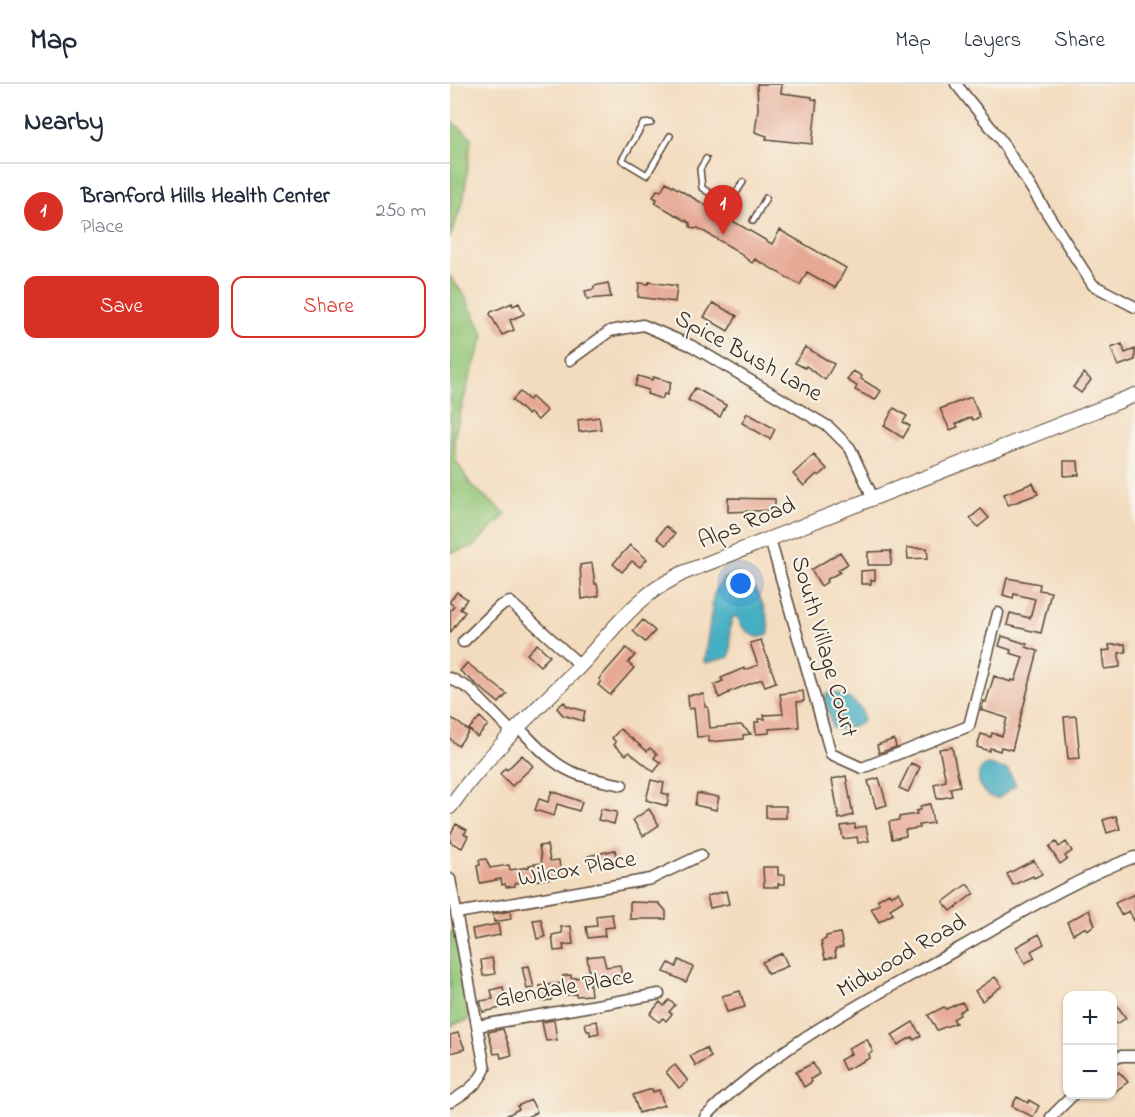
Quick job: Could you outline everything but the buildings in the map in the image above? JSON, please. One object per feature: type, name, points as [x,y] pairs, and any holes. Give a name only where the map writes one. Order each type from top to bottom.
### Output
[{"type":"street","points":[[956,84],[1000,139],[1093,285],[1135,307]]},
{"type":"street","name":"Spice Bush Lane","points":[[570,360],[610,331],[643,325],[692,346],[829,427],[850,448],[873,498]]},
{"type":"street","name":"Alps Road","points":[[450,806],[515,730],[637,605],[660,586],[683,573],[1135,395]]},
{"type":"street","name":"South Village Court","points":[[770,539],[831,754],[862,768],[969,726],[998,613]]},
{"type":"street","points":[[464,642],[500,606],[510,602],[580,665]]},
{"type":"street","points":[[450,678],[470,689],[515,730],[565,769],[574,774],[622,785]]},
{"type":"street","name":"Wilcox Place","points":[[457,913],[651,879],[701,855]]},
{"type":"street","name":"Midwood Road","points":[[705,1117],[760,1067],[833,1022],[1071,885],[1135,857]]},
{"type":"street","points":[[450,879],[485,1069],[481,1079],[474,1086],[450,1102]]},
{"type":"street","name":"Glendale Place","points":[[477,1026],[658,994]]},
{"type":"street","points":[[1117,1058],[1135,1056]]},
{"type":"street","points":[[1052,1117],[1070,1099]]},
{"type":"lane","points":[[651,123],[643,124],[622,160],[647,175],[670,136]]},
{"type":"lane","points":[[706,159],[700,169],[702,188],[710,193],[716,196],[736,193],[743,182]]},
{"type":"lane","points":[[753,221],[766,198]]},
{"type":"green space","points":[[450,120],[471,137],[464,198],[450,238]]},
{"type":"green space","points":[[450,276],[465,297],[484,335],[468,383],[454,438],[456,461],[471,485],[506,514],[472,547],[450,553]]},
{"type":"green space","points":[[450,932],[454,932],[470,1020],[450,1027]]},
{"type":"water","points":[[733,573],[748,581],[754,588],[763,606],[769,633],[759,637],[754,636],[742,626],[737,616],[734,616],[730,626],[729,657],[706,663],[704,662],[714,594],[722,579]]},
{"type":"water","points":[[828,693],[853,701],[861,711],[862,723],[842,730],[832,728],[825,698]]},
{"type":"water","points":[[986,764],[1008,770],[1016,785],[999,798],[987,795],[979,779],[979,773]]},
{"type":"place","name":"Branford Hills Health Center","points":[[723,235]]}]
